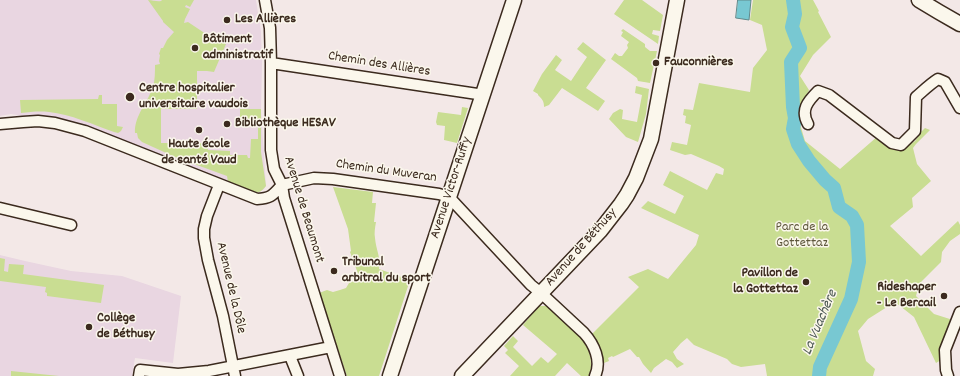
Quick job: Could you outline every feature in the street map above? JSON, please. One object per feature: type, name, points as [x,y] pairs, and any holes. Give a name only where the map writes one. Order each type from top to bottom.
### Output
[{"type":"street","name":"Avenue de Beaumont","points":[[265,0],[270,28],[271,150],[274,168],[282,185],[284,198],[340,376]]},
{"type":"street","name":"Avenue Victor-Ruffy","points":[[390,376],[484,95],[514,0]]},
{"type":"street","name":"Avenue de Béthusy","points":[[462,376],[600,231],[621,204],[636,178],[652,139],[677,0]]},
{"type":"street","points":[[919,0],[960,24]]},
{"type":"street","name":"Chemin des Allières","points":[[271,63],[484,95]]},
{"type":"street","points":[[808,124],[804,118],[804,110],[808,102],[818,90],[829,95],[892,143],[901,145],[915,130],[916,97],[931,83],[938,79],[945,82],[960,108]]},
{"type":"street","points":[[0,124],[38,122],[55,124],[85,131],[257,199],[267,198],[274,194],[282,185]]},
{"type":"street","name":"Chemin du Muveran","points":[[282,185],[314,178],[333,178],[439,194],[449,197],[531,285],[590,339],[597,357],[598,370],[595,376]]},
{"type":"street","name":"Avenue de la Dôle","points":[[219,185],[207,216],[204,229],[204,238],[208,260],[223,316],[234,372]]},
{"type":"street","points":[[0,208],[71,225]]},
{"type":"street","points":[[948,376],[946,370],[945,350],[960,312]]},
{"type":"street","points":[[139,376],[140,370],[178,374],[209,371],[234,372],[290,356],[331,347]]},
{"type":"street","points":[[290,356],[298,376]]},
{"type":"shaded area","name":"Centre hospitalier universitaire vaudois","points":[[0,0],[256,0],[261,32],[261,109],[266,186],[264,189],[260,192],[255,192],[169,160],[33,118],[11,114],[0,116]]},
{"type":"shaded area","name":"Collège de Béthusy","points":[[0,255],[71,271],[122,276],[181,296],[173,363],[135,358],[132,376],[0,376]]},
{"type":"green space","points":[[148,0],[194,0],[190,7],[186,5],[185,7],[190,9],[184,23],[188,22],[206,34],[226,44],[214,72],[197,71],[197,109],[161,109],[161,143],[208,143],[208,150],[230,151],[230,155],[247,155],[248,158],[250,158],[251,139],[258,139],[258,126],[240,125],[240,109],[261,109],[261,152],[266,186],[260,192],[228,182],[227,176],[175,157],[142,142],[138,138],[137,133],[135,133],[135,127],[139,115],[153,87],[155,79],[155,65],[160,64],[159,54],[161,48],[163,48],[167,40],[174,32],[163,22]]},
{"type":"green space","points":[[624,0],[642,0],[663,15],[660,31],[653,30],[652,34],[659,36],[658,44],[614,14]]},
{"type":"green space","name":"Parc de la Gottettaz","points":[[753,0],[813,0],[819,11],[818,12],[831,37],[813,55],[800,76],[809,90],[800,110],[800,124],[805,141],[840,169],[878,136],[902,149],[915,141],[925,128],[930,130],[913,148],[917,164],[931,181],[912,198],[913,207],[890,226],[921,256],[958,221],[960,225],[960,234],[950,241],[942,252],[941,262],[919,284],[916,296],[934,314],[953,320],[945,334],[941,360],[936,363],[914,317],[895,302],[868,319],[858,331],[866,361],[875,369],[873,376],[767,376],[765,364],[741,367],[732,364],[727,359],[694,345],[687,338],[673,352],[677,359],[684,364],[677,368],[672,362],[666,359],[654,368],[651,373],[639,357],[637,357],[630,349],[608,358],[609,361],[604,363],[602,362],[591,335],[639,287],[628,277],[648,269],[668,279],[696,245],[699,235],[641,208],[648,201],[675,214],[684,196],[663,185],[670,171],[707,190],[716,173],[723,175],[724,169],[719,166],[691,154],[685,155],[670,150],[672,142],[687,145],[691,125],[685,123],[686,116],[683,115],[684,109],[693,110],[699,83],[750,92],[753,68],[767,50],[762,25],[750,20]]},
{"type":"green space","points":[[623,29],[645,44],[645,47],[650,51],[657,51],[650,83],[638,81],[637,78],[611,59],[615,53],[622,56],[628,48],[627,45],[629,42],[621,36],[623,32],[621,31]]},
{"type":"green space","points":[[583,42],[606,60],[586,88],[605,101],[598,111],[562,88],[549,105],[544,107],[542,99],[533,91],[542,74],[556,55],[562,60],[555,70],[571,81],[587,57],[577,49]]},
{"type":"green space","points":[[636,86],[649,89],[646,114],[638,142],[626,137],[609,119],[613,113],[620,109],[623,110],[622,119],[637,122],[642,95],[635,93]]},
{"type":"green space","points":[[99,95],[102,95],[102,104],[117,104],[117,126],[123,127],[118,133],[74,117],[57,113],[21,113],[20,100],[98,99]]},
{"type":"green space","points":[[462,107],[468,108],[457,143],[444,140],[445,126],[437,125],[436,122],[438,112],[461,115]]},
{"type":"green space","points":[[333,187],[373,192],[372,203],[376,203],[374,222],[376,222],[375,234],[379,269],[410,280],[379,376],[347,376],[319,293],[327,290],[333,292],[346,288],[349,283],[360,279],[350,252],[348,229]]},
{"type":"green space","points":[[0,258],[5,259],[4,271],[8,272],[9,264],[24,265],[23,274],[104,285],[101,303],[47,296],[47,293],[45,292],[46,287],[0,281]]},
{"type":"green space","points":[[539,306],[546,306],[580,335],[589,353],[591,364],[590,376],[581,376],[567,363],[555,376],[510,376],[519,366],[505,353],[508,350],[504,346],[513,336],[518,341],[513,347],[532,366],[541,357],[548,363],[557,354],[523,325]]},
{"type":"green space","points":[[11,371],[59,376],[11,376]]},
{"type":"water","points":[[738,0],[751,0],[749,20],[736,18]]},
{"type":"waterway","name":"La Vuachère","points":[[793,0],[795,14],[792,27],[800,48],[791,62],[793,107],[795,118],[793,129],[798,144],[809,161],[834,188],[839,207],[852,216],[857,225],[859,262],[851,299],[820,367],[819,376]]},
{"type":"place","name":"Les Allières","points":[[227,20]]},
{"type":"place","name":"Bâtiment administratif","points":[[195,48]]},
{"type":"place","name":"Fauconnières","points":[[656,63]]},
{"type":"place","name":"Centre hospitalier universitaire vaudois","points":[[130,97]]},
{"type":"place","name":"Bibliothèque HESAV","points":[[227,124]]},
{"type":"place","name":"Haute école de santé Vaud","points":[[199,130]]},
{"type":"place","name":"Tribunal arbitral du sport","points":[[334,271]]},
{"type":"place","name":"Pavillon de la Gottettaz","points":[[806,282]]},
{"type":"place","name":"Rideshaper - Le Bercail","points":[[944,296]]},
{"type":"place","name":"Collège de Béthusy","points":[[89,327]]}]
